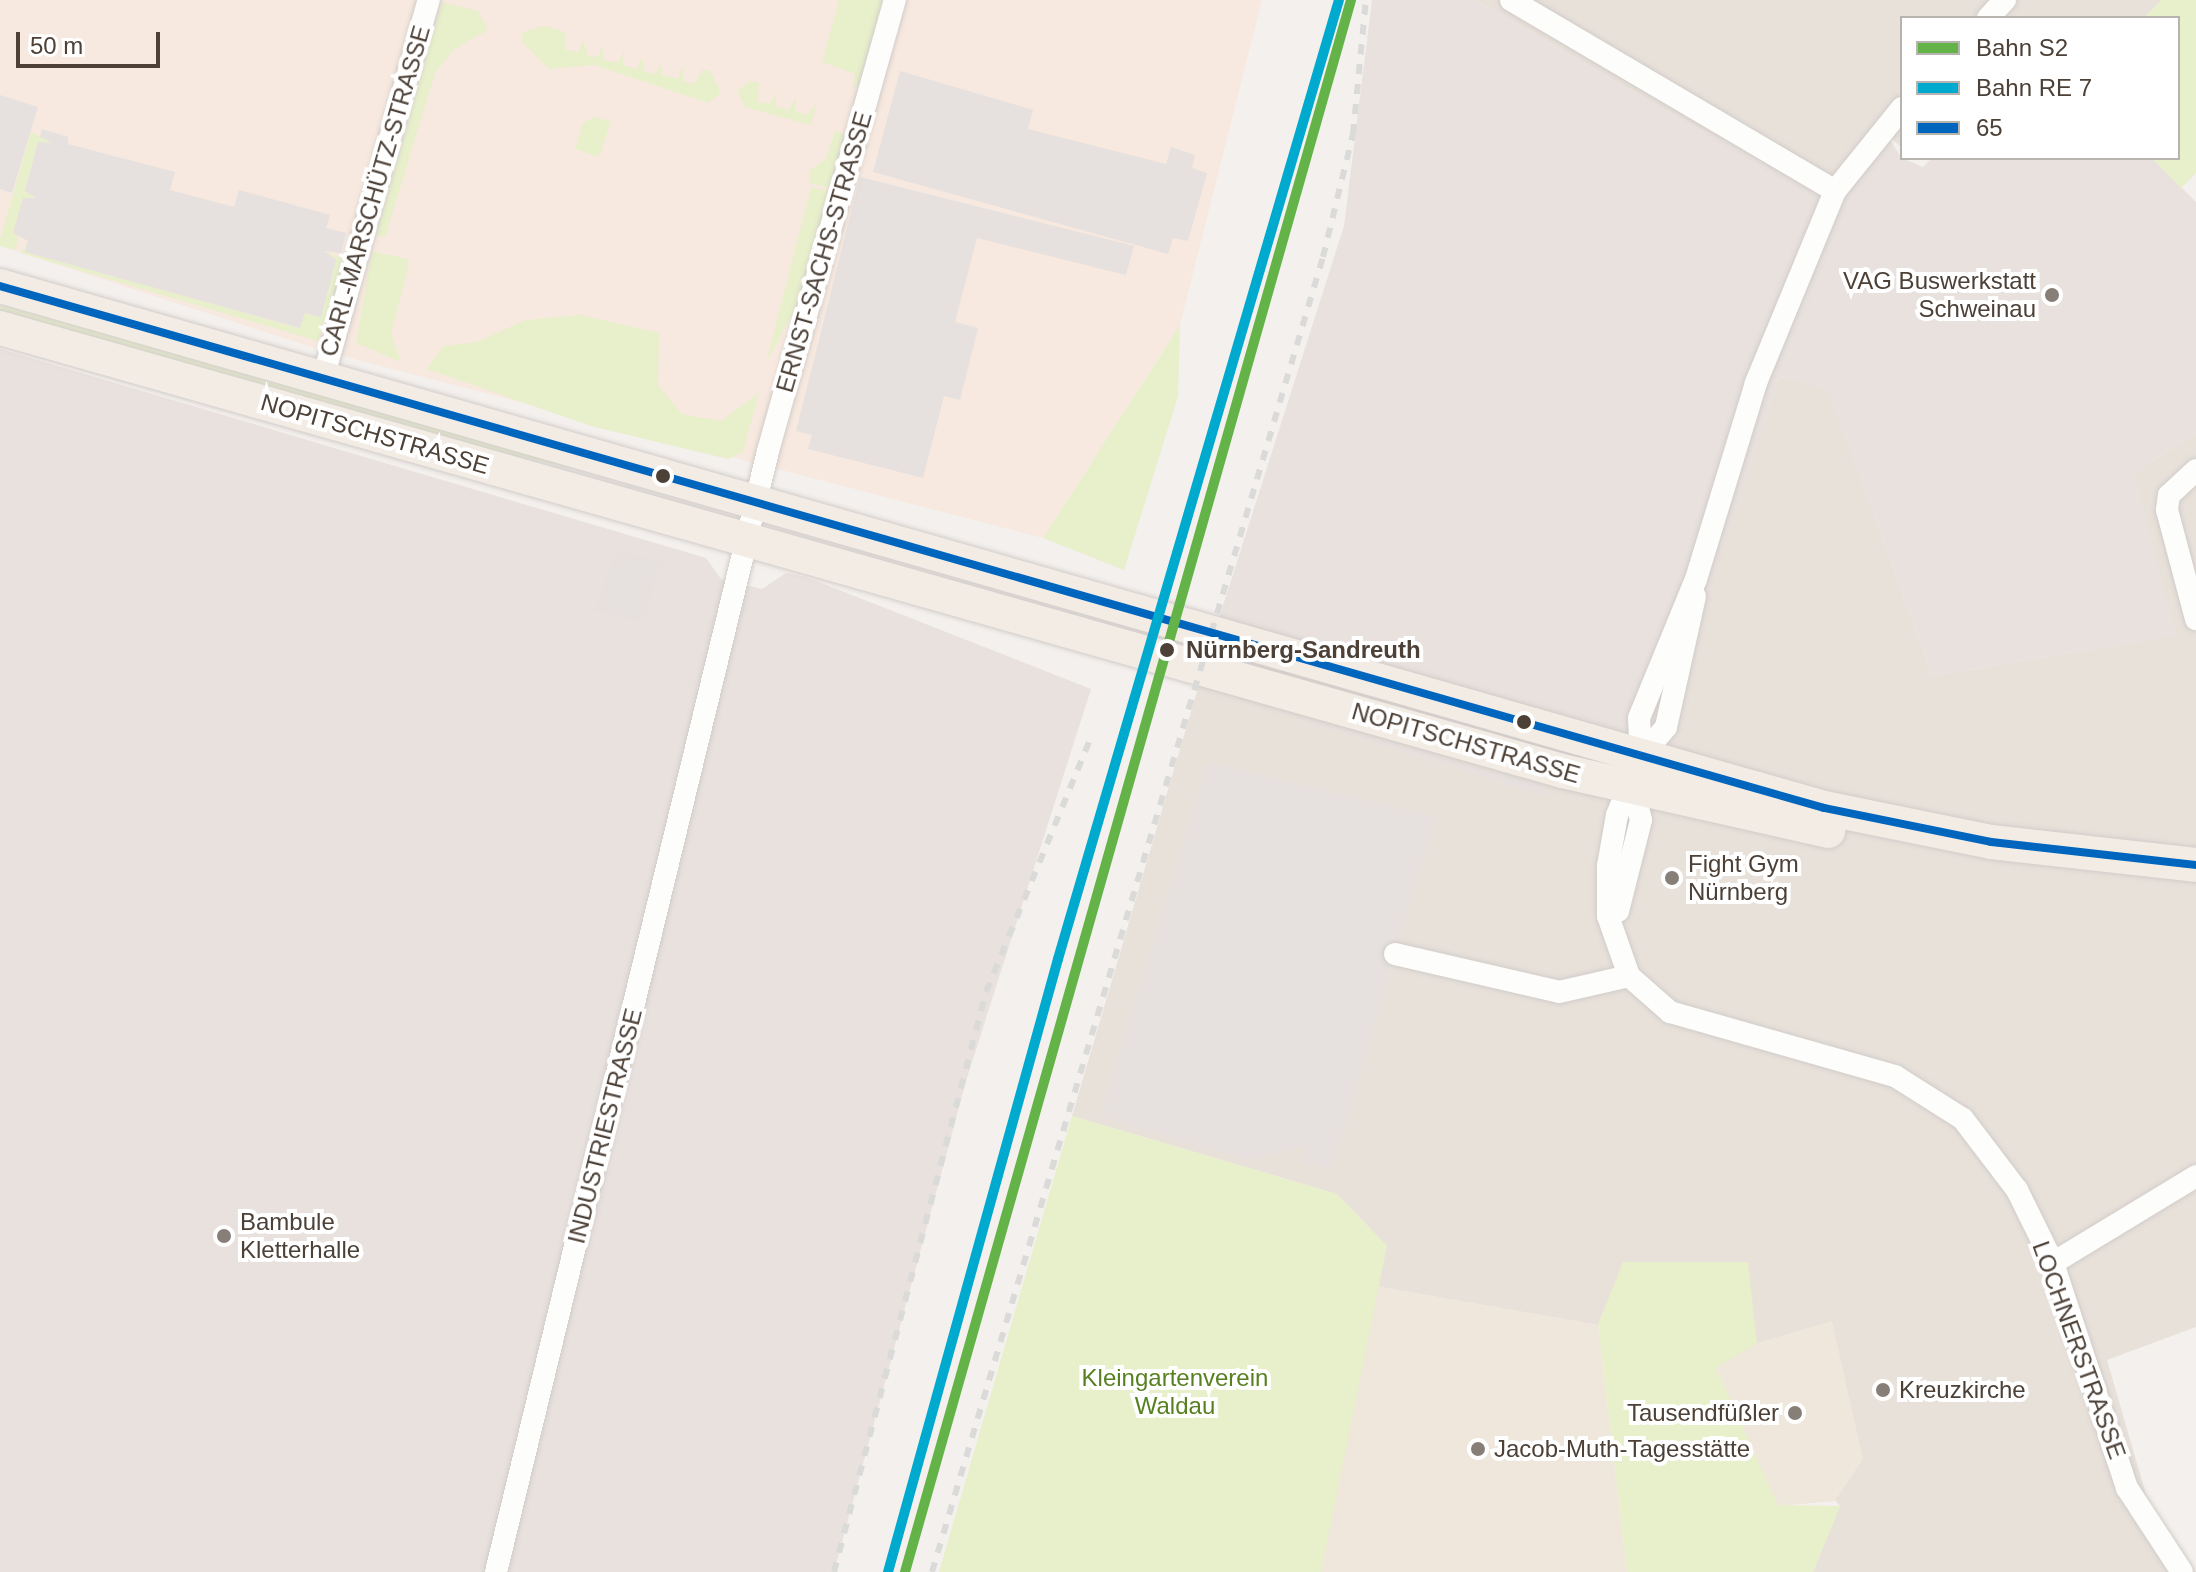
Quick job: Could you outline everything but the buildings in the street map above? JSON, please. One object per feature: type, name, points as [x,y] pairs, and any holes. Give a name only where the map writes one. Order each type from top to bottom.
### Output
[{"type":"main road","name":"NOPITSCHSTRASSE","points":[[0,286],[757,506],[1637,772],[1906,827],[2196,865]]},
{"type":"main road","name":"NOPITSCHSTRASSE","points":[[0,328],[749,540],[1947,853],[2196,883]]},
{"type":"main road","points":[[568,489],[589,474],[586,457]]},
{"type":"street","name":"CARL-MARSCHÜTZ-STRASSE","points":[[322,382],[429,0]]},
{"type":"street","name":"ERNST-SACHS-STRASSE","points":[[757,506],[895,0]]},
{"type":"street","points":[[1511,0],[1835,191]]},
{"type":"street","points":[[1990,16],[2005,0]]},
{"type":"street","points":[[1395,954],[1559,992],[1629,976],[1617,945],[1623,877],[1641,820],[1637,772],[1639,718],[1696,579],[1756,383],[1835,191],[1900,110]]},
{"type":"street","points":[[2196,470],[2169,495],[2167,510],[2196,619]]},
{"type":"street","points":[[749,540],[757,506]]},
{"type":"street","name":"INDUSTRIESTRASSE","points":[[496,1572],[749,540]]},
{"type":"street","name":"LOCHNERSTRASSE","points":[[1629,976],[1689,1022],[1839,1057],[1951,1108],[2017,1190],[2053,1263],[2127,1488],[2182,1572]]},
{"type":"street","points":[[2053,1263],[2196,1176]]},
{"type":"shaded area","points":[[0,0],[1262,0],[1180,325],[1043,538],[327,352],[0,246]]},
{"type":"shaded area","points":[[1372,0],[1475,0],[1693,126],[1838,196],[1885,133],[1900,160],[1923,167],[1930,160],[2154,160],[2196,202],[2196,433],[2133,473],[2176,635],[1932,676],[1829,391],[1781,376],[1649,759],[1213,637],[1344,226]]},
{"type":"shaded area","points":[[1475,0],[2162,0],[2146,16],[1900,16],[1900,146],[1886,133],[1838,196],[1693,126]]},
{"type":"shaded area","points":[[900,71],[1033,110],[1028,129],[1166,164],[1171,147],[1195,155],[1192,168],[1207,173],[1188,241],[1173,238],[1168,254],[873,172]]},
{"type":"shaded area","points":[[0,95],[38,107],[12,193],[0,189]]},
{"type":"shaded area","points":[[42,129],[68,137],[68,144],[175,172],[170,190],[234,207],[239,190],[330,215],[326,228],[346,233],[341,253],[324,251],[336,260],[321,317],[305,313],[300,328],[25,252],[28,241],[13,233],[23,198],[36,198],[25,191],[38,142],[52,143],[40,137]]},
{"type":"shaded area","points":[[860,177],[1134,246],[1126,275],[977,238],[955,322],[978,328],[960,400],[944,396],[923,478],[808,449],[812,435],[796,431]]},
{"type":"shaded area","points":[[0,349],[706,558],[721,579],[762,589],[786,573],[806,577],[1091,689],[966,1081],[834,1572],[0,1572]]},
{"type":"shaded area","points":[[1780,376],[1829,390],[1932,676],[2175,635],[2133,473],[2196,433],[2196,1327],[2107,1360],[2152,1515],[2196,1572],[1813,1572],[1840,1506],[1624,1262],[1598,1325],[1375,1286],[1387,1246],[1337,1194],[1072,1116],[1213,637],[1649,759]]},
{"type":"shaded area","points":[[625,551],[667,564],[655,576],[644,622],[594,611],[611,563]]},
{"type":"shaded area","points":[[1237,700],[1371,737],[1550,789],[1543,795]]},
{"type":"shaded area","points":[[1208,762],[1435,817],[1331,1170],[1302,1161],[1307,1145],[1248,1161],[1100,1116]]},
{"type":"shaded area","name":"Jacob-Muth-Tagesstätte","points":[[1375,1286],[1598,1325],[1627,1572],[1321,1572]]},
{"type":"shaded area","name":"Tausendfüßler","points":[[1832,1321],[1863,1459],[1835,1501],[1778,1506],[1716,1368],[1757,1343]]},
{"type":"green space","points":[[839,0],[884,0],[862,82],[853,88],[855,74],[822,62]]},
{"type":"green space","points":[[2162,0],[2196,0],[2196,173],[2181,188],[2154,160],[2180,160],[2180,16],[2146,16]]},
{"type":"green space","points":[[442,2],[478,11],[488,30],[453,50],[435,73],[385,238],[376,234]]},
{"type":"green space","points":[[544,26],[565,32],[565,50],[578,52],[583,40],[588,56],[598,57],[603,45],[603,60],[618,63],[624,51],[623,65],[637,69],[642,56],[644,71],[656,74],[662,61],[662,75],[678,79],[683,66],[683,81],[694,84],[703,69],[710,71],[721,93],[708,103],[594,65],[549,69],[521,41],[523,32]]},
{"type":"green space","points":[[750,81],[759,83],[758,102],[770,104],[777,91],[775,106],[789,110],[796,97],[795,111],[808,115],[817,102],[811,125],[745,107],[737,91]]},
{"type":"green space","points":[[594,117],[611,121],[599,157],[575,149],[583,123]]},
{"type":"green space","points":[[835,131],[848,135],[833,189],[810,183],[809,171],[826,159]]},
{"type":"green space","points":[[31,132],[53,143],[38,142],[25,191],[36,198],[24,198],[16,250],[0,246],[0,239]]},
{"type":"green space","points":[[811,187],[833,192],[800,299],[766,363]]},
{"type":"green space","points":[[28,241],[26,252],[299,328],[305,313],[321,316],[335,260],[323,257],[324,251],[345,260],[318,341],[21,253]]},
{"type":"green space","points":[[372,251],[407,259],[409,266],[391,333],[401,362],[356,343]]},
{"type":"green space","points":[[0,305],[218,364],[583,470],[455,444],[0,317]]},
{"type":"green space","points":[[581,315],[659,333],[658,385],[682,414],[721,421],[759,393],[743,452],[728,459],[591,426],[427,369],[443,346],[477,342],[525,320]]},
{"type":"green space","points":[[1180,325],[1178,396],[1124,570],[1043,538]]},
{"type":"green space","name":"Kleingartenverein Waldau","points":[[1072,1116],[1337,1194],[1387,1246],[1321,1572],[939,1572]]},
{"type":"green space","points":[[1623,1262],[1748,1262],[1757,1343],[1716,1368],[1778,1505],[1840,1506],[1813,1572],[1627,1572],[1598,1325]]},
{"type":"railway","points":[[932,1572],[1323,257],[1353,134],[1366,0]]},
{"type":"railway","points":[[834,1572],[986,992],[1093,733]]},
{"type":"rail line","name":"S2","points":[[905,1572],[1351,0]]},
{"type":"transit line","points":[[888,1572],[1058,959],[1339,0]]},
{"type":"transit line","name":"65","points":[[0,286],[1824,808],[1991,842],[2196,865]]},
{"type":"place","name":"VAG Buswerkstatt Schweinau","points":[[2052,295]]},
{"type":"place","name":"Nürnberg-Sandreuth","points":[[1167,650]]},
{"type":"place","name":"Fight Gym Nürnberg","points":[[1672,878]]},
{"type":"place","name":"Bambule Kletterhalle","points":[[224,1236]]},
{"type":"place","name":"Kreuzkirche","points":[[1883,1390]]},
{"type":"place","name":"Tausendfüßler","points":[[1795,1413]]},
{"type":"place","name":"Jacob-Muth-Tagesstätte","points":[[1478,1449]]}]
